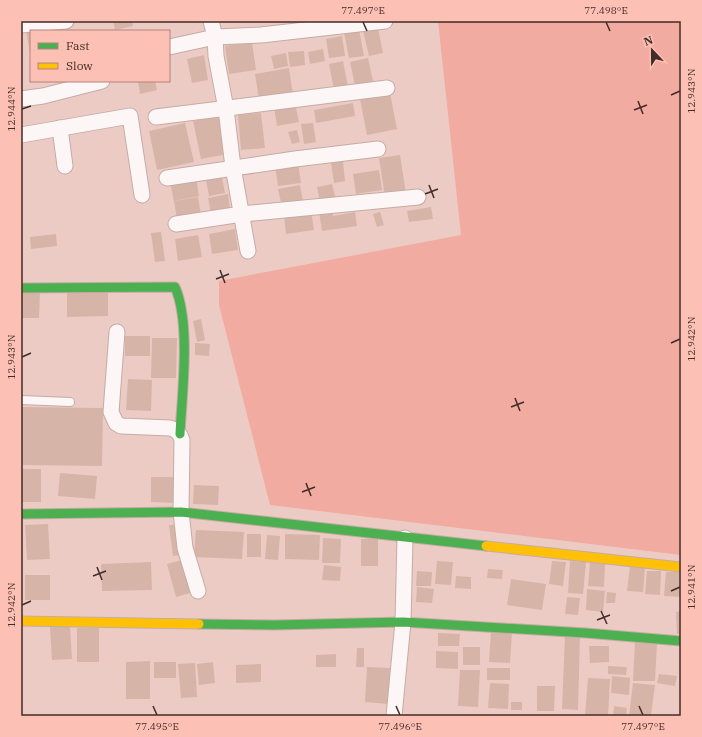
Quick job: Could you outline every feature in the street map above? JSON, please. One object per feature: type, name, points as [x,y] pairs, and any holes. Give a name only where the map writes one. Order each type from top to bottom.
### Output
[{"type":"street","points":[[21,25],[66,21]]},
{"type":"street","points":[[212,21],[216,56],[226,109],[233,168],[248,251]]},
{"type":"street","points":[[170,47],[215,37],[261,35],[385,21]]},
{"type":"street","points":[[21,99],[43,96],[98,82]]},
{"type":"street","points":[[156,117],[388,88]]},
{"type":"street","points":[[21,135],[130,116],[142,196]]},
{"type":"street","points":[[60,128],[65,166]]},
{"type":"street","points":[[167,178],[378,149]]},
{"type":"street","points":[[176,224],[242,214],[418,197]]},
{"type":"street","points":[[21,288],[175,287],[179,292],[183,342],[180,434],[182,440],[181,512],[185,548],[198,591]]},
{"type":"street","points":[[117,332],[111,412],[113,419],[121,426],[170,428],[180,434]]},
{"type":"street","points":[[21,514],[181,512],[405,538],[681,566]]},
{"type":"street","points":[[394,716],[402,622],[405,538]]},
{"type":"street","points":[[21,621],[274,625],[402,622],[586,633],[681,641]]},
{"type":"lane","points":[[21,400],[70,402]]},
{"type":"shaded area","points":[[438,21],[681,21],[681,555],[270,505],[219,305],[219,281],[461,235]]},
{"type":"building","points":[[113,21],[132,21],[133,26],[115,30]]},
{"type":"building","points":[[378,28],[383,53],[369,56],[363,31]]},
{"type":"building","points":[[359,29],[364,56],[349,58],[344,32]]},
{"type":"building","points":[[26,30],[30,31],[30,53]]},
{"type":"building","points":[[342,36],[345,56],[329,58],[326,39]]},
{"type":"building","points":[[252,42],[256,70],[229,74],[225,46]]},
{"type":"building","points":[[323,49],[325,61],[310,64],[308,52]]},
{"type":"building","points":[[304,51],[305,65],[290,67],[288,52]]},
{"type":"building","points":[[286,53],[288,66],[274,69],[271,56]]},
{"type":"building","points":[[204,55],[208,80],[192,83],[187,59]]},
{"type":"building","points":[[368,58],[373,81],[355,85],[350,62]]},
{"type":"building","points":[[343,61],[348,87],[334,90],[329,64]]},
{"type":"building","points":[[289,68],[293,95],[259,100],[255,74]]},
{"type":"building","points":[[138,82],[155,82],[157,90],[140,94]]},
{"type":"building","points":[[390,93],[397,129],[367,135],[360,99]]},
{"type":"building","points":[[295,103],[299,122],[277,126],[274,107]]},
{"type":"building","points":[[353,103],[355,116],[316,123],[314,110]]},
{"type":"building","points":[[261,113],[265,148],[241,150],[238,115]]},
{"type":"building","points":[[220,116],[228,154],[201,159],[193,121]]},
{"type":"building","points":[[185,123],[194,162],[157,170],[149,131]]},
{"type":"building","points":[[313,123],[316,142],[304,144],[301,124]]},
{"type":"building","points":[[297,130],[300,142],[292,144],[288,132]]},
{"type":"building","points":[[400,155],[406,194],[385,197],[379,158]]},
{"type":"building","points":[[343,161],[345,181],[334,183],[331,163]]},
{"type":"building","points":[[298,162],[301,183],[278,186],[275,166]]},
{"type":"building","points":[[379,170],[382,190],[356,194],[353,174]]},
{"type":"building","points":[[221,172],[225,193],[209,196],[205,175]]},
{"type":"building","points":[[196,177],[199,196],[174,201],[170,182]]},
{"type":"building","points":[[332,184],[336,200],[320,203],[317,187]]},
{"type":"building","points":[[300,185],[303,202],[282,207],[278,189]]},
{"type":"building","points":[[228,194],[230,210],[211,213],[208,198]]},
{"type":"building","points":[[198,197],[201,215],[177,219],[174,201]]},
{"type":"building","points":[[431,207],[433,219],[409,222],[407,211]]},
{"type":"building","points":[[332,210],[333,216],[355,212],[357,226],[322,231],[319,212]]},
{"type":"building","points":[[311,211],[314,230],[286,234],[284,215]]},
{"type":"building","points":[[380,212],[384,225],[377,227],[373,214]]},
{"type":"building","points":[[235,229],[238,250],[212,254],[209,234]]},
{"type":"building","points":[[161,232],[165,261],[155,262],[151,233]]},
{"type":"building","points":[[56,234],[57,246],[31,249],[30,237]]},
{"type":"building","points":[[198,235],[202,257],[178,261],[175,239]]},
{"type":"building","points":[[108,290],[108,316],[67,317],[67,291]]},
{"type":"building","points":[[21,291],[40,291],[39,318],[21,318]]},
{"type":"building","points":[[201,319],[205,340],[197,342],[193,321]]},
{"type":"building","points":[[125,336],[150,336],[150,356],[125,356]]},
{"type":"building","points":[[152,338],[177,338],[176,378],[151,378]]},
{"type":"building","points":[[195,343],[210,344],[209,356],[195,355]]},
{"type":"building","points":[[128,379],[152,380],[151,411],[126,410]]},
{"type":"building","points":[[21,407],[103,408],[102,466],[21,465]]},
{"type":"building","points":[[21,469],[41,469],[41,502],[21,502]]},
{"type":"building","points":[[60,473],[97,476],[95,499],[58,496]]},
{"type":"building","points":[[151,477],[176,477],[175,503],[151,502]]},
{"type":"building","points":[[194,485],[219,486],[218,505],[193,504]]},
{"type":"building","points":[[48,524],[50,559],[27,560],[25,525]]},
{"type":"building","points":[[180,524],[183,555],[173,556],[169,525]]},
{"type":"building","points":[[196,530],[244,532],[242,559],[194,557]]},
{"type":"building","points":[[247,534],[261,534],[261,557],[247,557]]},
{"type":"building","points":[[285,534],[320,535],[319,560],[285,559]]},
{"type":"building","points":[[267,535],[280,536],[278,560],[265,559]]},
{"type":"building","points":[[323,538],[341,539],[340,563],[322,563]]},
{"type":"building","points":[[378,538],[378,566],[361,566],[361,539]]},
{"type":"building","points":[[185,559],[194,592],[176,597],[167,564]]},
{"type":"building","points":[[437,561],[453,562],[451,585],[435,584]]},
{"type":"building","points":[[552,561],[566,562],[563,586],[549,584]]},
{"type":"building","points":[[570,561],[586,562],[583,594],[568,593]]},
{"type":"building","points":[[151,562],[152,590],[102,591],[101,564]]},
{"type":"building","points":[[590,562],[605,563],[604,587],[588,586]]},
{"type":"building","points":[[324,565],[341,567],[340,581],[322,580]]},
{"type":"building","points":[[630,566],[645,567],[643,592],[627,591]]},
{"type":"building","points":[[488,569],[503,570],[502,579],[487,578]]},
{"type":"building","points":[[417,571],[432,572],[431,586],[416,586]]},
{"type":"building","points":[[647,571],[661,571],[660,595],[645,594]]},
{"type":"building","points":[[666,572],[681,572],[681,597],[664,596]]},
{"type":"building","points":[[25,575],[50,575],[50,600],[25,600]]},
{"type":"building","points":[[456,576],[471,577],[471,589],[455,588]]},
{"type":"building","points":[[511,579],[546,584],[542,610],[507,605]]},
{"type":"building","points":[[417,587],[434,589],[432,603],[416,602]]},
{"type":"building","points":[[587,589],[605,591],[603,612],[586,610]]},
{"type":"building","points":[[607,592],[616,593],[615,603],[606,603]]},
{"type":"building","points":[[567,597],[580,598],[578,615],[565,614]]},
{"type":"building","points":[[681,611],[681,634],[677,634],[676,612]]},
{"type":"building","points":[[70,626],[72,659],[52,660],[50,627]]},
{"type":"building","points":[[77,628],[99,628],[99,662],[77,662]]},
{"type":"building","points":[[491,631],[512,632],[510,663],[489,662]]},
{"type":"building","points":[[438,633],[460,634],[459,646],[438,646]]},
{"type":"building","points":[[565,635],[580,636],[578,710],[562,709]]},
{"type":"building","points":[[635,642],[657,643],[655,681],[633,681]]},
{"type":"building","points":[[589,646],[609,646],[609,662],[590,663]]},
{"type":"building","points":[[463,647],[480,647],[480,665],[463,665]]},
{"type":"building","points":[[357,648],[364,648],[364,667],[356,667]]},
{"type":"building","points":[[436,651],[458,652],[458,669],[436,668]]},
{"type":"building","points":[[336,654],[336,667],[316,667],[316,655]]},
{"type":"building","points":[[150,661],[150,699],[126,699],[126,662]]},
{"type":"building","points":[[154,662],[176,662],[176,678],[154,678]]},
{"type":"building","points":[[213,662],[215,683],[199,685],[197,664]]},
{"type":"building","points":[[195,663],[197,697],[181,698],[178,664]]},
{"type":"building","points":[[261,664],[261,682],[236,683],[236,665]]},
{"type":"building","points":[[608,666],[627,667],[626,675],[608,674]]},
{"type":"building","points":[[367,667],[390,668],[388,704],[365,702]]},
{"type":"building","points":[[487,668],[510,668],[510,680],[487,680]]},
{"type":"building","points":[[460,670],[480,670],[478,707],[458,706]]},
{"type":"building","points":[[659,674],[677,676],[675,686],[657,683]]},
{"type":"building","points":[[612,676],[630,678],[629,695],[611,693]]},
{"type":"building","points":[[588,678],[610,679],[608,716],[585,715]]},
{"type":"building","points":[[490,683],[509,684],[508,709],[488,708]]},
{"type":"building","points":[[633,683],[655,685],[651,716],[629,716]]},
{"type":"building","points":[[537,686],[555,686],[554,711],[537,711]]},
{"type":"building","points":[[511,702],[522,702],[522,710],[511,710]]},
{"type":"building","points":[[614,706],[627,708],[626,716],[613,716]]},
{"type":"traffic: fast","points":[[21,288],[175,287],[180,302],[184,339],[184,379],[180,434]]},
{"type":"traffic: fast","points":[[21,514],[181,512],[486,546]]},
{"type":"traffic: fast","points":[[199,624],[274,625],[403,622],[586,633],[681,641]]},
{"type":"traffic: slow","points":[[486,546],[681,567]]},
{"type":"traffic: slow","points":[[21,621],[199,624]]}]
